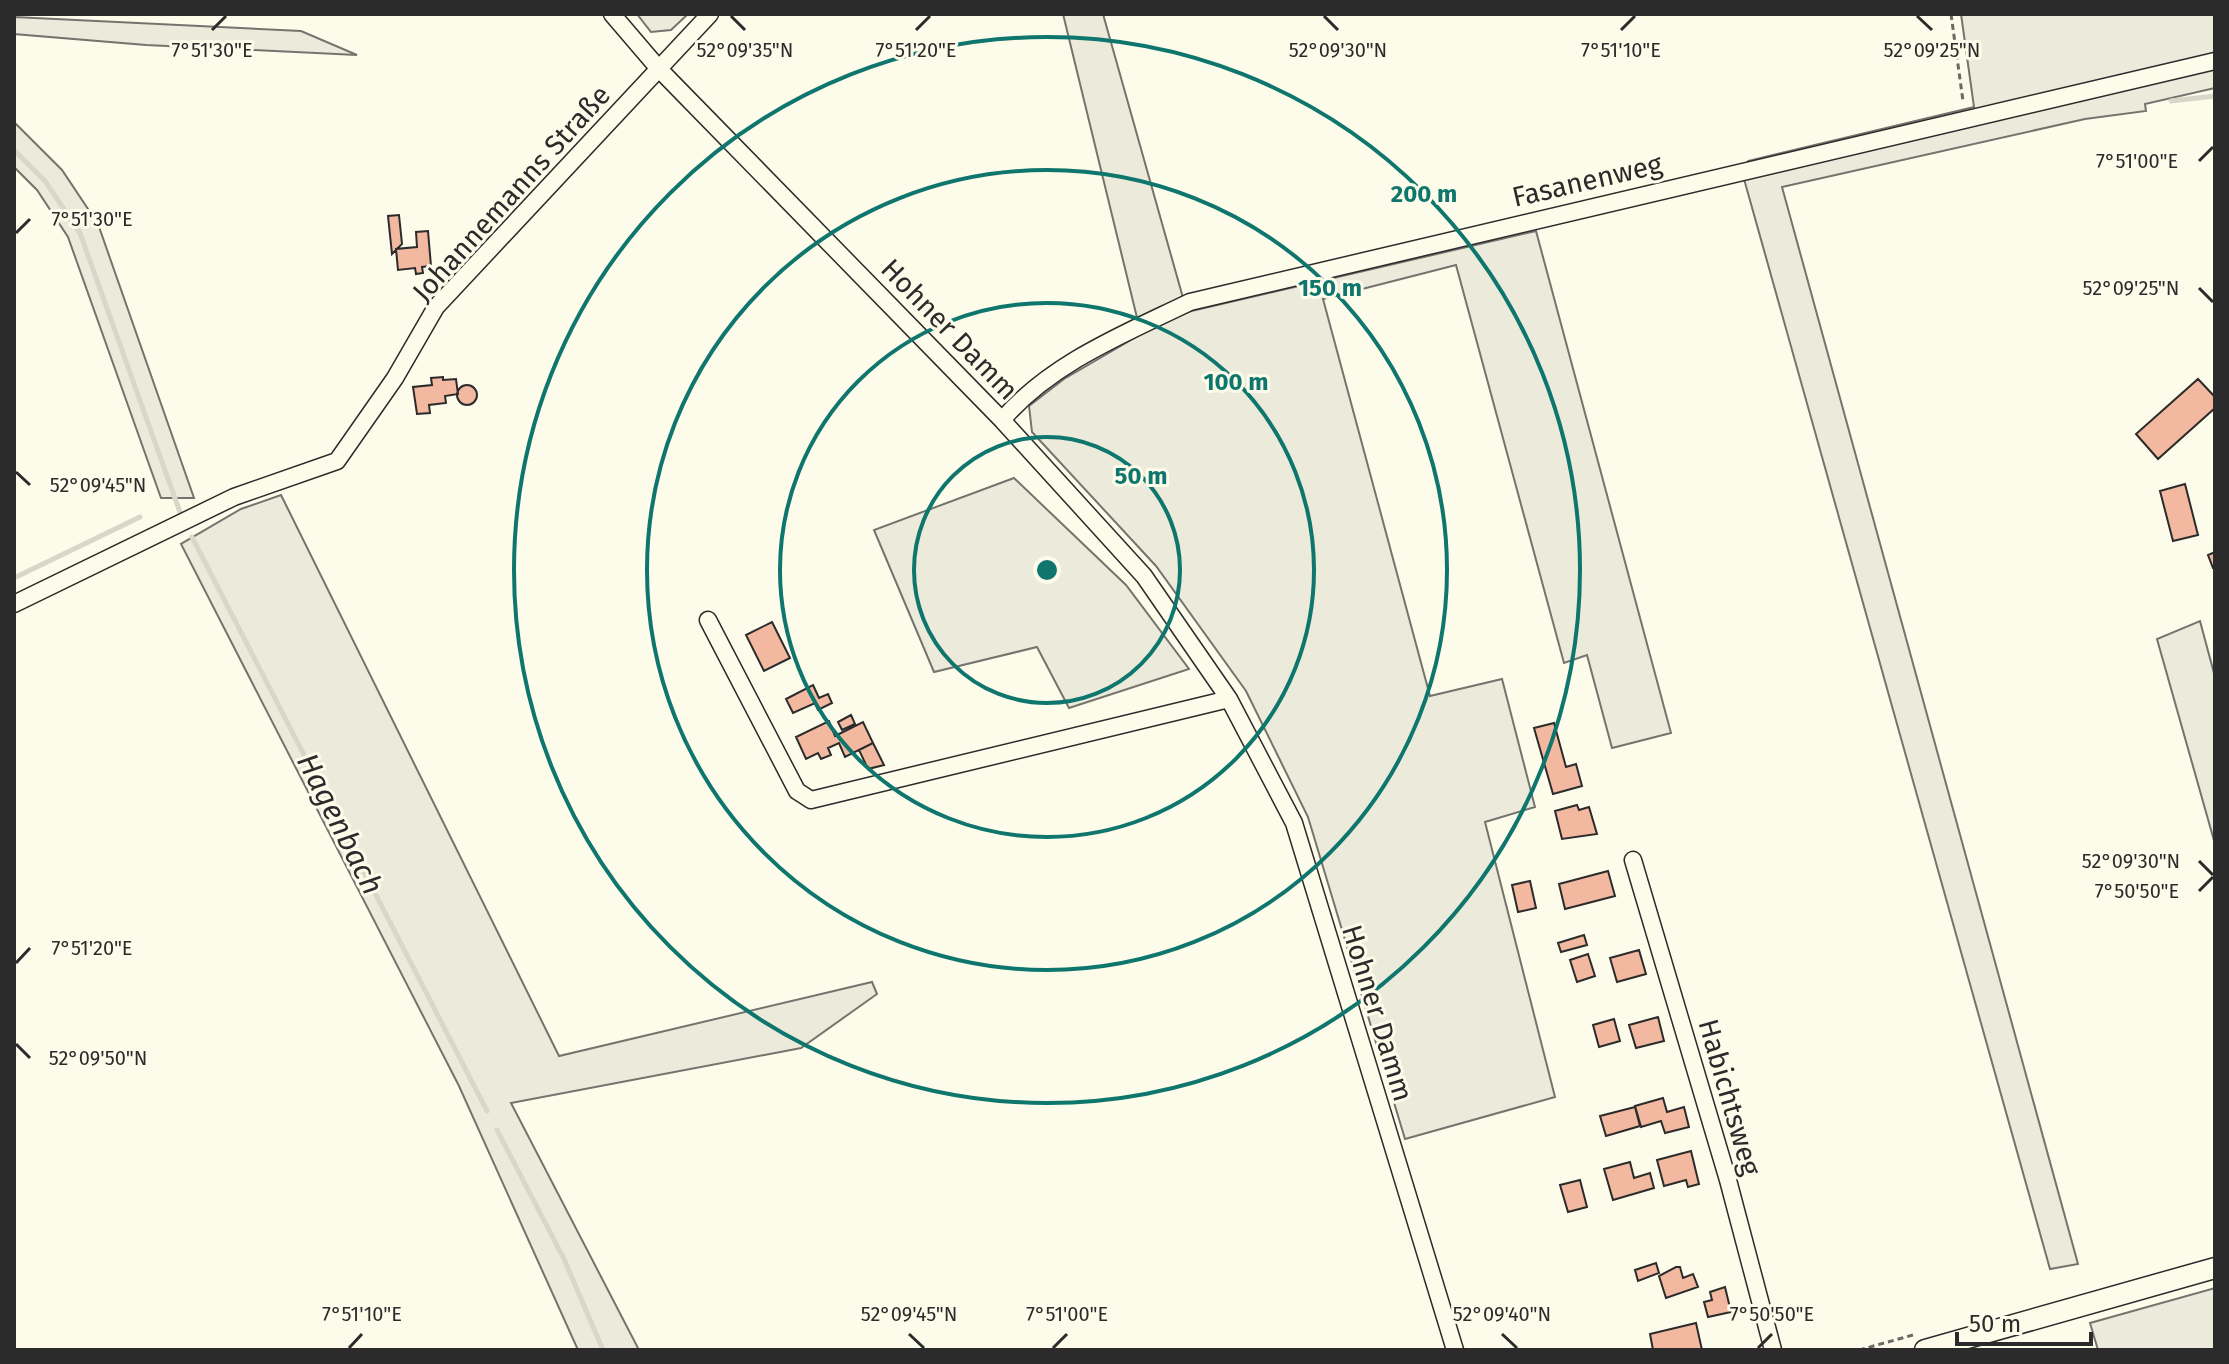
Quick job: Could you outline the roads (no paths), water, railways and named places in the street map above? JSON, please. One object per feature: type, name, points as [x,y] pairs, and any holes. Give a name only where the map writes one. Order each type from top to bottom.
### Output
[{"type":"street","name":"Hohner Damm","points":[[612,14],[659,69],[1002,420],[1144,576],[1229,699],[1294,823],[1455,1350]]},
{"type":"street","name":"Johannemanns Straße","points":[[14,604],[234,497],[337,461],[395,378],[436,307],[710,14]]},
{"type":"street","name":"Fasanenweg","points":[[1002,420],[1054,374],[1080,357],[1190,302],[2215,61]]},
{"type":"street","points":[[708,620],[797,791],[811,800],[1229,699]]},
{"type":"street","name":"Habichtsweg","points":[[1633,860],[1728,1180],[1773,1350]]},
{"type":"street","points":[[1925,1350],[2215,1268]]},
{"type":"waterway","points":[[2171,101],[2215,96]]},
{"type":"waterway","name":"Hagenbach","points":[[14,150],[45,181],[80,233],[181,515]]},
{"type":"waterway","points":[[14,578],[140,517]]},
{"type":"waterway","name":"Hagenbach","points":[[192,537],[487,1111]]},
{"type":"waterway","name":"Hagenbach","points":[[497,1130],[564,1259],[603,1350]]}]
